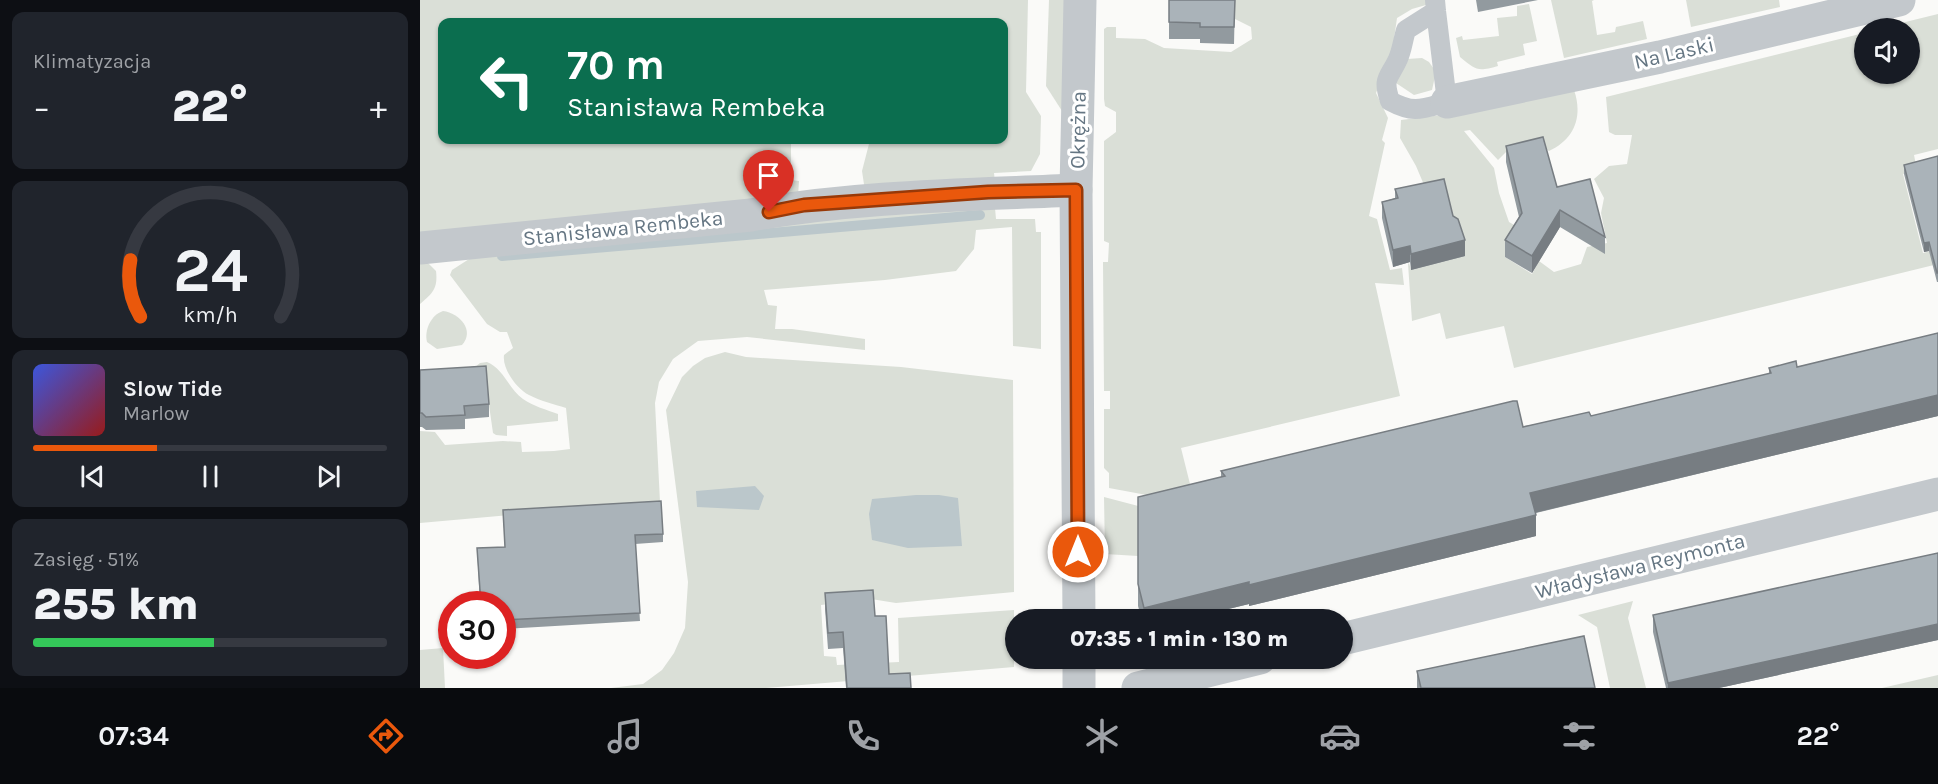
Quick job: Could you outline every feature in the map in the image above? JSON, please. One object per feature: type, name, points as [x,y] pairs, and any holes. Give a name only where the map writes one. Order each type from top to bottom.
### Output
[{"type":"street","name":"Okrężna","points":[[1079,609],[1076,190],[1080,0]]},
{"type":"street","name":"Na Laski","points":[[1447,102],[1627,64],[1899,0]]},
{"type":"street","name":"Stanisława Rembeka","points":[[420,248],[751,215],[804,205],[988,192],[1076,190]]},
{"type":"street","name":"Władysława Reymonta","points":[[1353,636],[1938,494]]},
{"type":"street","points":[[1079,669],[1079,688]]},
{"type":"street","points":[[1138,688],[1215,669]]},
{"type":"lane","points":[[1435,6],[1447,102],[1405,110],[1390,101],[1386,89],[1387,76],[1397,62],[1406,30],[1435,6]]},
{"type":"shaded area","points":[[420,0],[1028,0],[1026,92],[1041,116],[1040,154],[1031,171],[994,173],[995,182],[865,191],[862,171],[869,144],[1008,144],[1008,18],[438,18],[438,144],[791,144],[791,180],[799,181],[798,197],[420,242]]},
{"type":"shaded area","points":[[1049,0],[1065,0],[1062,111],[1046,86]]},
{"type":"shaded area","points":[[1235,0],[1426,0],[1426,5],[1412,9],[1397,18],[1392,53],[1376,93],[1388,118],[1382,140],[1385,143],[1369,216],[1377,219],[1390,270],[1402,268],[1404,285],[1375,283],[1400,396],[1181,448],[1195,504],[1109,488],[1109,473],[1104,468],[1104,409],[1110,409],[1110,391],[1104,391],[1103,262],[1108,262],[1109,243],[1104,241],[1104,141],[1116,132],[1116,112],[1105,106],[1104,29],[1116,27],[1116,38],[1145,39],[1164,48],[1231,52],[1252,39],[1251,27],[1235,19]]},
{"type":"shaded area","points":[[1551,0],[1594,0],[1592,1],[1597,35],[1615,32],[1616,27],[1643,21],[1647,39],[1564,58]]},
{"type":"shaded area","points":[[1686,0],[1779,0],[1780,7],[1691,27]]},
{"type":"shaded area","points":[[1529,4],[1537,41],[1523,44],[1525,55],[1497,62],[1498,66],[1485,69],[1477,69],[1460,57],[1456,38],[1462,36],[1463,40],[1499,36],[1497,18],[1517,16],[1517,6]]},
{"type":"shaded area","points":[[1938,14],[1938,149],[1914,155],[1917,170],[1903,174],[1923,253],[1938,249],[1938,264],[1514,368],[1504,326],[1446,339],[1440,313],[1412,321],[1408,264],[1411,270],[1460,257],[1400,138],[1401,120],[1450,114],[1574,90],[1578,109],[1575,126],[1565,140],[1549,151],[1540,145],[1509,149],[1498,160],[1470,130],[1464,131],[1494,168],[1499,193],[1509,222],[1521,229],[1505,257],[1532,274],[1539,261],[1554,272],[1581,264],[1587,247],[1607,243],[1601,213],[1604,198],[1594,179],[1609,166],[1627,164],[1632,135],[1615,135],[1609,132],[1606,97],[1854,35],[1854,84],[1920,84],[1920,18]]},
{"type":"shaded area","points":[[1422,58],[1429,62],[1436,72],[1432,90],[1414,95],[1396,83],[1400,66],[1407,59]]},
{"type":"shaded area","points":[[995,208],[996,219],[1035,219],[1036,232],[1041,232],[1041,349],[1013,346],[1012,227],[976,230],[974,249],[956,271],[885,280],[764,290],[768,305],[777,306],[775,329],[792,329],[865,339],[865,350],[747,337],[698,341],[673,359],[659,382],[655,403],[660,502],[420,523],[420,431],[435,432],[445,445],[503,441],[521,442],[522,452],[570,449],[566,408],[533,397],[515,383],[504,360],[504,355],[513,348],[507,332],[500,332],[487,324],[450,275],[452,270],[480,252],[787,218]]},
{"type":"shaded area","points":[[425,260],[436,271],[436,282],[431,293],[420,304],[420,261]]},
{"type":"shaded area","points":[[443,311],[455,315],[464,324],[467,334],[462,345],[437,349],[427,342],[429,324]]},
{"type":"shaded area","points":[[725,352],[746,357],[901,367],[1013,380],[1014,592],[896,603],[871,599],[821,605],[824,656],[836,657],[837,665],[899,662],[898,618],[1005,611],[1005,668],[766,688],[611,688],[643,684],[662,670],[674,653],[685,628],[688,582],[666,410],[682,377],[705,358]]},
{"type":"shaded area","points":[[487,362],[502,374],[523,399],[558,414],[558,421],[507,426],[507,436],[493,433],[486,384],[475,367]]},
{"type":"shaded area","points":[[755,486],[764,496],[759,510],[697,507],[696,491]]},
{"type":"shaded area","points":[[916,495],[958,498],[962,546],[908,548],[872,540],[869,514],[872,499]]},
{"type":"shaded area","points":[[1104,497],[1161,512],[1138,518],[1138,556],[1105,554]]},
{"type":"shaded area","points":[[1633,601],[1628,618],[1646,688],[1610,688],[1597,627],[1578,615]]},
{"type":"shaded area","points":[[438,648],[438,669],[444,669],[445,688],[420,688],[420,650]]},
{"type":"shaded area","points":[[1938,675],[1938,688],[1882,688]]},
{"type":"building","points":[[1169,0],[1235,0],[1234,27],[1200,27],[1200,23],[1169,22]]},
{"type":"building","points":[[1543,137],[1557,187],[1590,179],[1605,237],[1560,210],[1532,256],[1505,240],[1522,213],[1506,146]]},
{"type":"building","points":[[1938,156],[1937,273],[1929,242],[1924,243],[1904,165]]},
{"type":"building","points":[[1444,179],[1453,216],[1458,219],[1465,240],[1411,254],[1410,246],[1393,250],[1382,202],[1398,198],[1395,189]]},
{"type":"building","points":[[1938,333],[1938,395],[1530,493],[1536,515],[1249,585],[1249,582],[1144,608],[1138,584],[1138,497],[1225,476],[1221,471],[1513,401],[1517,401],[1523,427],[1589,412],[1591,416],[1771,373],[1769,368],[1796,361],[1797,367]]},
{"type":"building","points":[[486,366],[489,404],[464,406],[465,415],[426,417],[420,413],[420,370]]},
{"type":"building","points":[[661,501],[663,534],[635,535],[640,613],[516,619],[516,591],[480,591],[477,548],[505,547],[503,510]]},
{"type":"building","points":[[1938,553],[1938,624],[1668,683],[1653,615]]},
{"type":"building","points":[[873,590],[875,616],[886,616],[889,674],[910,673],[911,688],[847,688],[843,632],[828,633],[825,593]]},
{"type":"building","points":[[1584,636],[1595,688],[1421,688],[1417,671]]},
{"type":"waterway","points":[[502,256],[980,215]]},
{"type":"route","points":[[769,212],[804,205],[988,192],[1076,190],[1078,552]]}]
